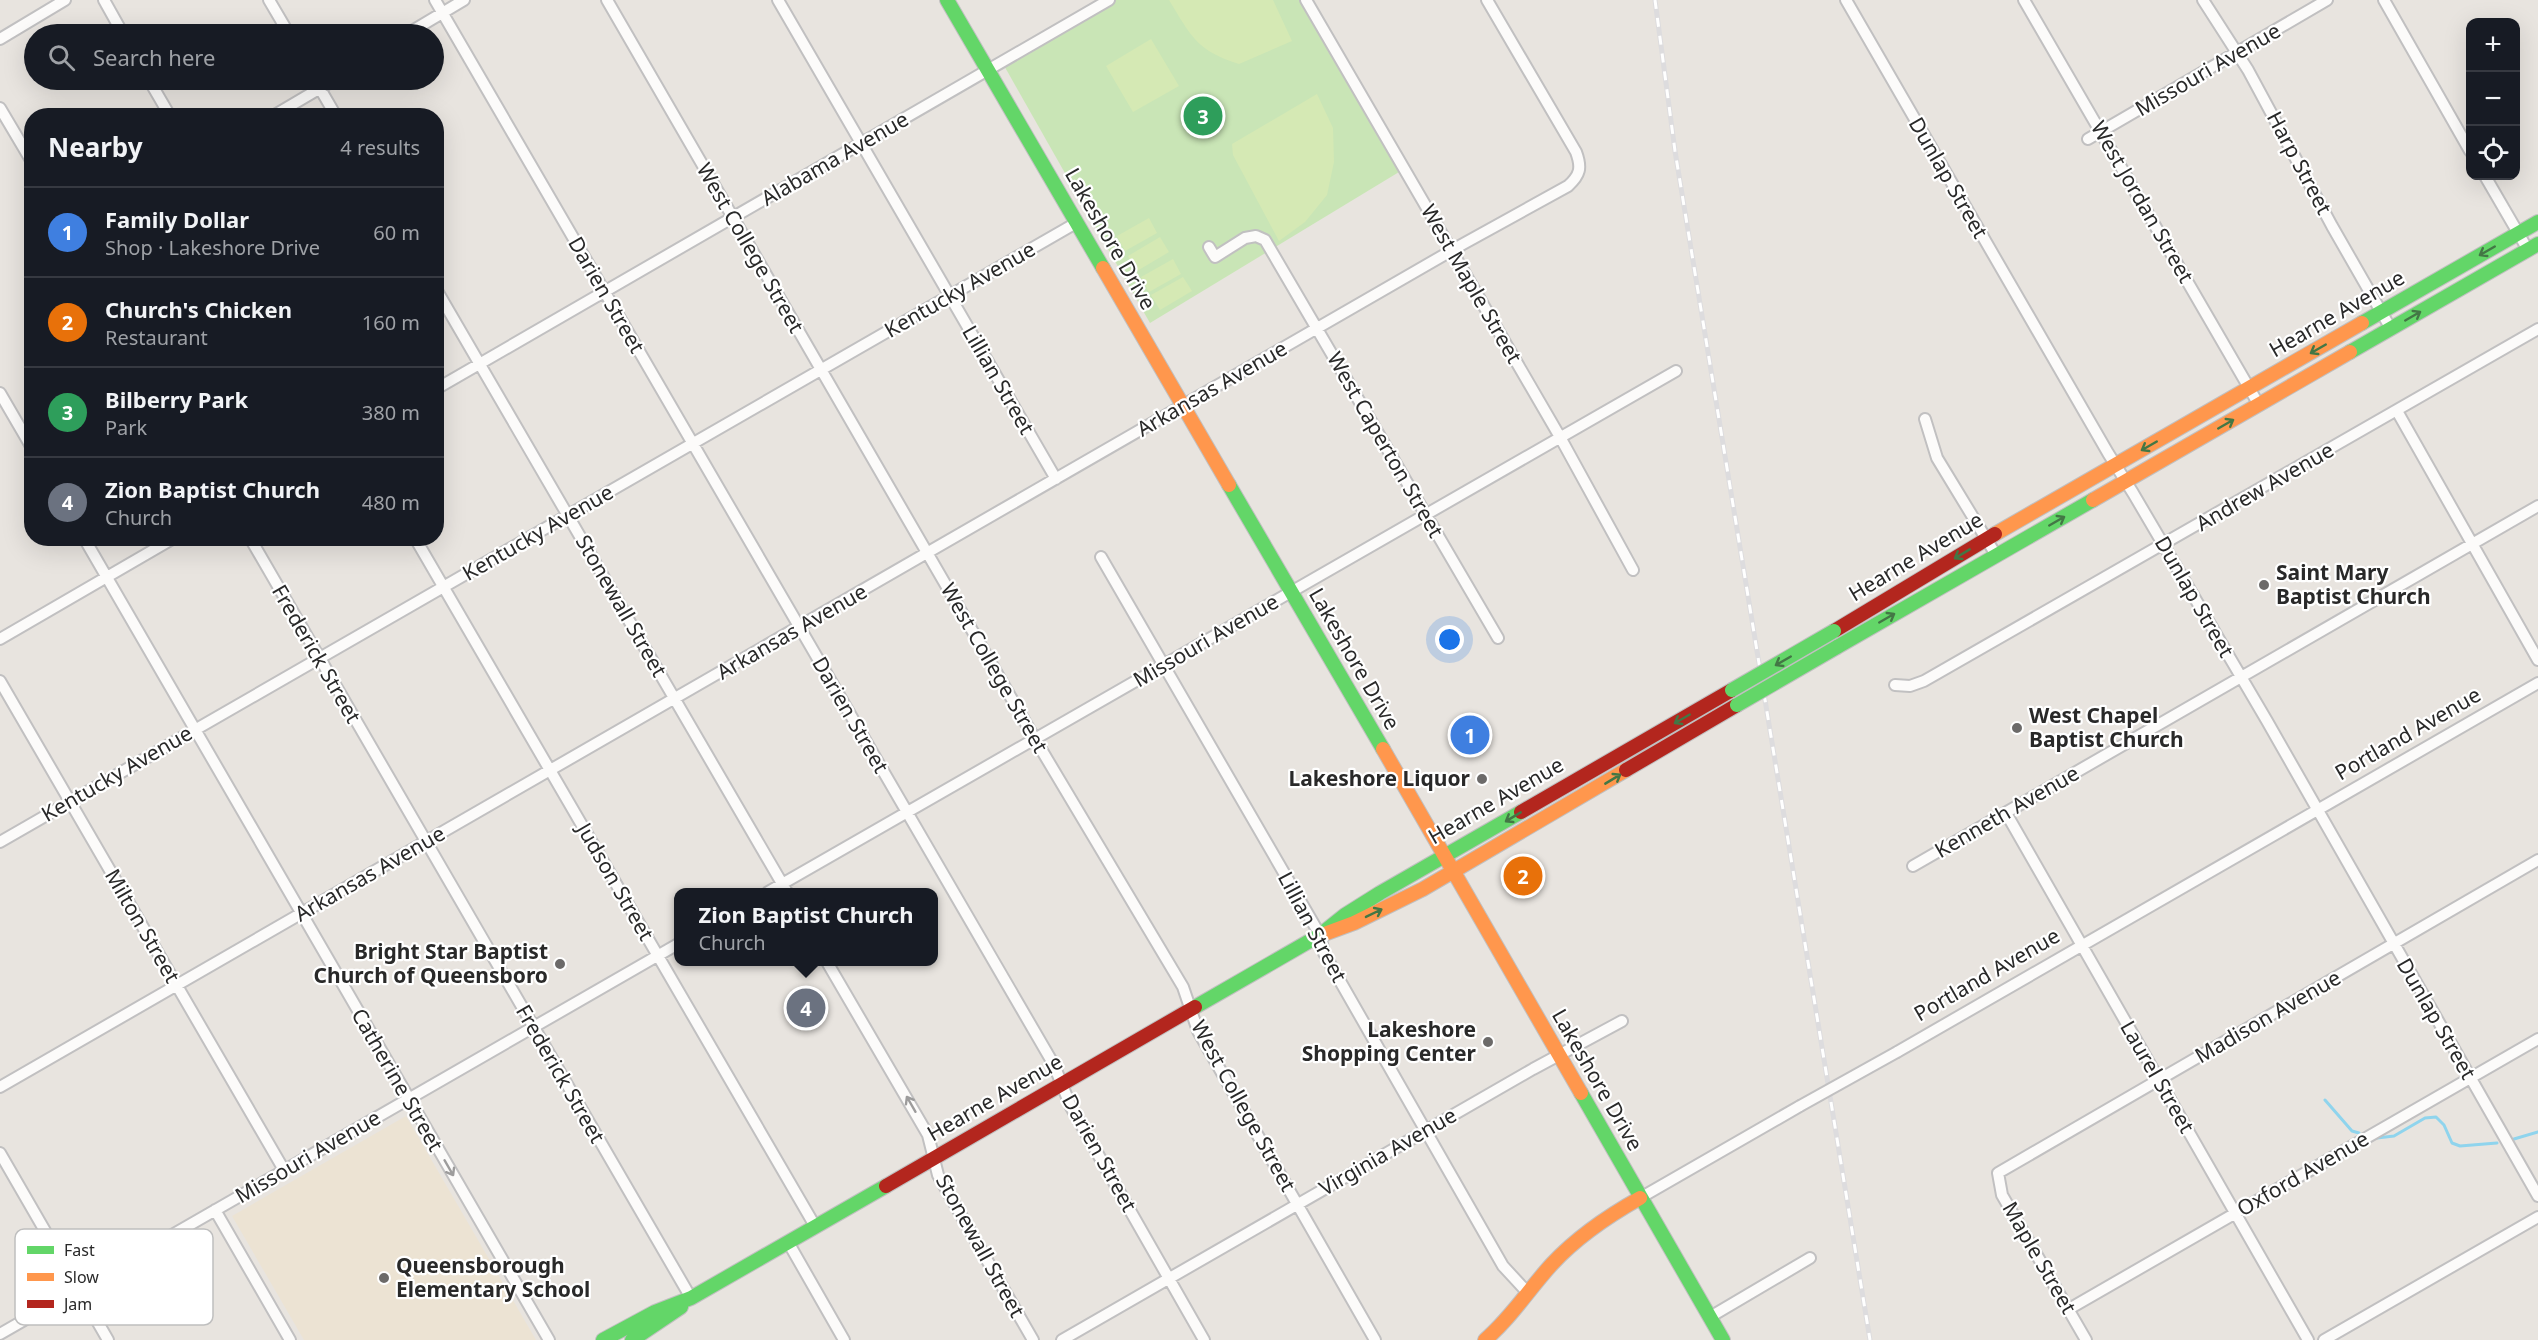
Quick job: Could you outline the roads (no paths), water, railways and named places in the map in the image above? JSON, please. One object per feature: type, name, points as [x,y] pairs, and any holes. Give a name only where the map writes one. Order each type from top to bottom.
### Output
[{"type":"main road","name":"Lakeshore Drive","points":[[947,0],[1723,1340]]},
{"type":"main road","name":"Hearne Avenue","points":[[603,1340],[655,1312],[691,1298],[1320,935],[1345,915],[1570,782],[2538,222]]},
{"type":"main road","name":"Hearne Avenue","points":[[1320,935],[1354,924],[1453,872],[1836,647],[2533,247]]},
{"type":"main road","points":[[1570,782],[1579,800]]},
{"type":"main road","name":"Portland Avenue","points":[[1485,1340],[1510,1316],[1551,1265],[1582,1234],[1640,1198]]},
{"type":"main road","name":"Hearne Avenue","points":[[632,1340],[678,1310],[691,1298]]},
{"type":"street","points":[[25,24],[65,0]]},
{"type":"street","points":[[104,0],[117,24]]},
{"type":"street","points":[[269,0],[283,24]]},
{"type":"street","name":"Darien Street","points":[[435,0],[1054,1065],[1071,1107],[1204,1340]]},
{"type":"street","points":[[423,24],[464,0]]},
{"type":"street","name":"West College Street","points":[[607,0],[1035,739],[1184,987],[1198,1031],[1375,1340]]},
{"type":"street","name":"Lillian Street","points":[[778,0],[1056,479]]},
{"type":"street","name":"Alabama Avenue","points":[[444,384],[1109,0]]},
{"type":"street","name":"West Maple Street","points":[[1306,0],[1560,437],[1634,570]]},
{"type":"street","name":"Arkansas Avenue","points":[[0,1087],[1568,186],[1580,173],[1580,163],[1576,152],[1487,0]]},
{"type":"street","name":"Dunlap Street","points":[[1846,0],[2317,810],[2538,1196]]},
{"type":"street","name":"West Jordan Street","points":[[2024,0],[2259,405]]},
{"type":"street","name":"Harp Street","points":[[2203,0],[2238,54],[2391,329]]},
{"type":"street","name":"Missouri Avenue","points":[[2088,139],[2238,54],[2327,0]]},
{"type":"street","points":[[2384,0],[2466,143]]},
{"type":"street","points":[[0,39],[24,25]]},
{"type":"street","points":[[155,90],[165,108]]},
{"type":"street","points":[[284,108],[310,90]]},
{"type":"street","points":[[321,90],[332,108]]},
{"type":"street","points":[[0,108],[24,148]]},
{"type":"street","points":[[2487,180],[2519,233],[2533,247]]},
{"type":"street","name":"Kentucky Avenue","points":[[0,842],[320,660],[1076,223]]},
{"type":"street","name":"West Caperton Street","points":[[1209,247],[1215,257],[1245,238],[1256,236],[1265,240],[1498,638]]},
{"type":"street","name":"Stonewall Street","points":[[444,302],[784,888]]},
{"type":"street","points":[[2353,328],[2362,346]]},
{"type":"street","name":"Andrew Avenue","points":[[1895,686],[1910,686],[1924,681],[2538,329]]},
{"type":"street","name":"Missouri Avenue","points":[[784,888],[907,813],[1676,371]]},
{"type":"street","points":[[0,393],[24,434]]},
{"type":"street","points":[[2397,411],[2538,660]]},
{"type":"street","points":[[1925,419],[1937,458],[1996,555]]},
{"type":"street","name":"Kenneth Avenue","points":[[1913,866],[2538,506]]},
{"type":"street","name":"Catherine Street","points":[[88,546],[549,1340]]},
{"type":"street","points":[[0,639],[160,546]]},
{"type":"street","name":"Frederick Street","points":[[254,546],[691,1298]]},
{"type":"street","name":"Judson Street","points":[[420,546],[815,1226]]},
{"type":"street","name":"Lillian Street","points":[[1101,557],[1320,935],[1324,953],[1503,1266],[1528,1293]]},
{"type":"street","name":"Milton Street","points":[[0,681],[284,1170]]},
{"type":"street","name":"Portland Avenue","points":[[1640,1198],[2538,683]]},
{"type":"street","name":"Laurel Street","points":[[2006,813],[2308,1340]]},
{"type":"street","name":"Madison Avenue","points":[[1998,1173],[2538,860]]},
{"type":"street","name":"Missouri Avenue","points":[[182,1229],[674,946]]},
{"type":"street","name":"Stonewall Street","points":[[829,966],[928,1135],[938,1175],[1034,1340]]},
{"type":"street","name":"Virginia Avenue","points":[[1062,1340],[1622,1020]]},
{"type":"street","name":"Oxford Avenue","points":[[2069,1309],[2538,1039]]},
{"type":"street","points":[[0,1153],[44,1229]]},
{"type":"street","name":"Maple Street","points":[[1998,1173],[2002,1195],[2086,1340]]},
{"type":"street","points":[[215,1210],[290,1340]]},
{"type":"street","points":[[2324,1340],[2538,1217]]},
{"type":"street","points":[[788,1242],[844,1340]]},
{"type":"street","points":[[1710,1317],[1810,1258]]},
{"type":"street","name":"Missouri Avenue","points":[[0,1334],[16,1325]]},
{"type":"street","points":[[99,1325],[108,1340]]},
{"type":"waterway","points":[[2325,1100],[2352,1131],[2359,1133]]},
{"type":"waterway","points":[[2377,1138],[2394,1136],[2425,1118],[2436,1117],[2444,1125],[2452,1143],[2460,1146],[2497,1143]]},
{"type":"waterway","points":[[2514,1139],[2538,1132]]},
{"type":"railway","points":[[1655,0],[1675,151],[1870,1340]]},
{"type":"place","name":"Bilberry Park","points":[[1203,116]]},
{"type":"place","name":"Saint Mary Baptist Church","points":[[2264,585]]},
{"type":"place","name":"West Chapel Baptist Church","points":[[2017,728]]},
{"type":"place","name":"Family Dollar","points":[[1470,735]]},
{"type":"place","name":"Lakeshore Liquor","points":[[1482,779]]},
{"type":"place","name":"Church's Chicken","points":[[1523,876]]},
{"type":"place","name":"Bright Star Baptist Church of Queensboro","points":[[560,964]]},
{"type":"place","name":"Zion Baptist Church","points":[[806,1008]]},
{"type":"place","name":"Lakeshore Shopping Center","points":[[1488,1042]]},
{"type":"place","name":"Queensborough Elementary School","points":[[384,1278]]}]
